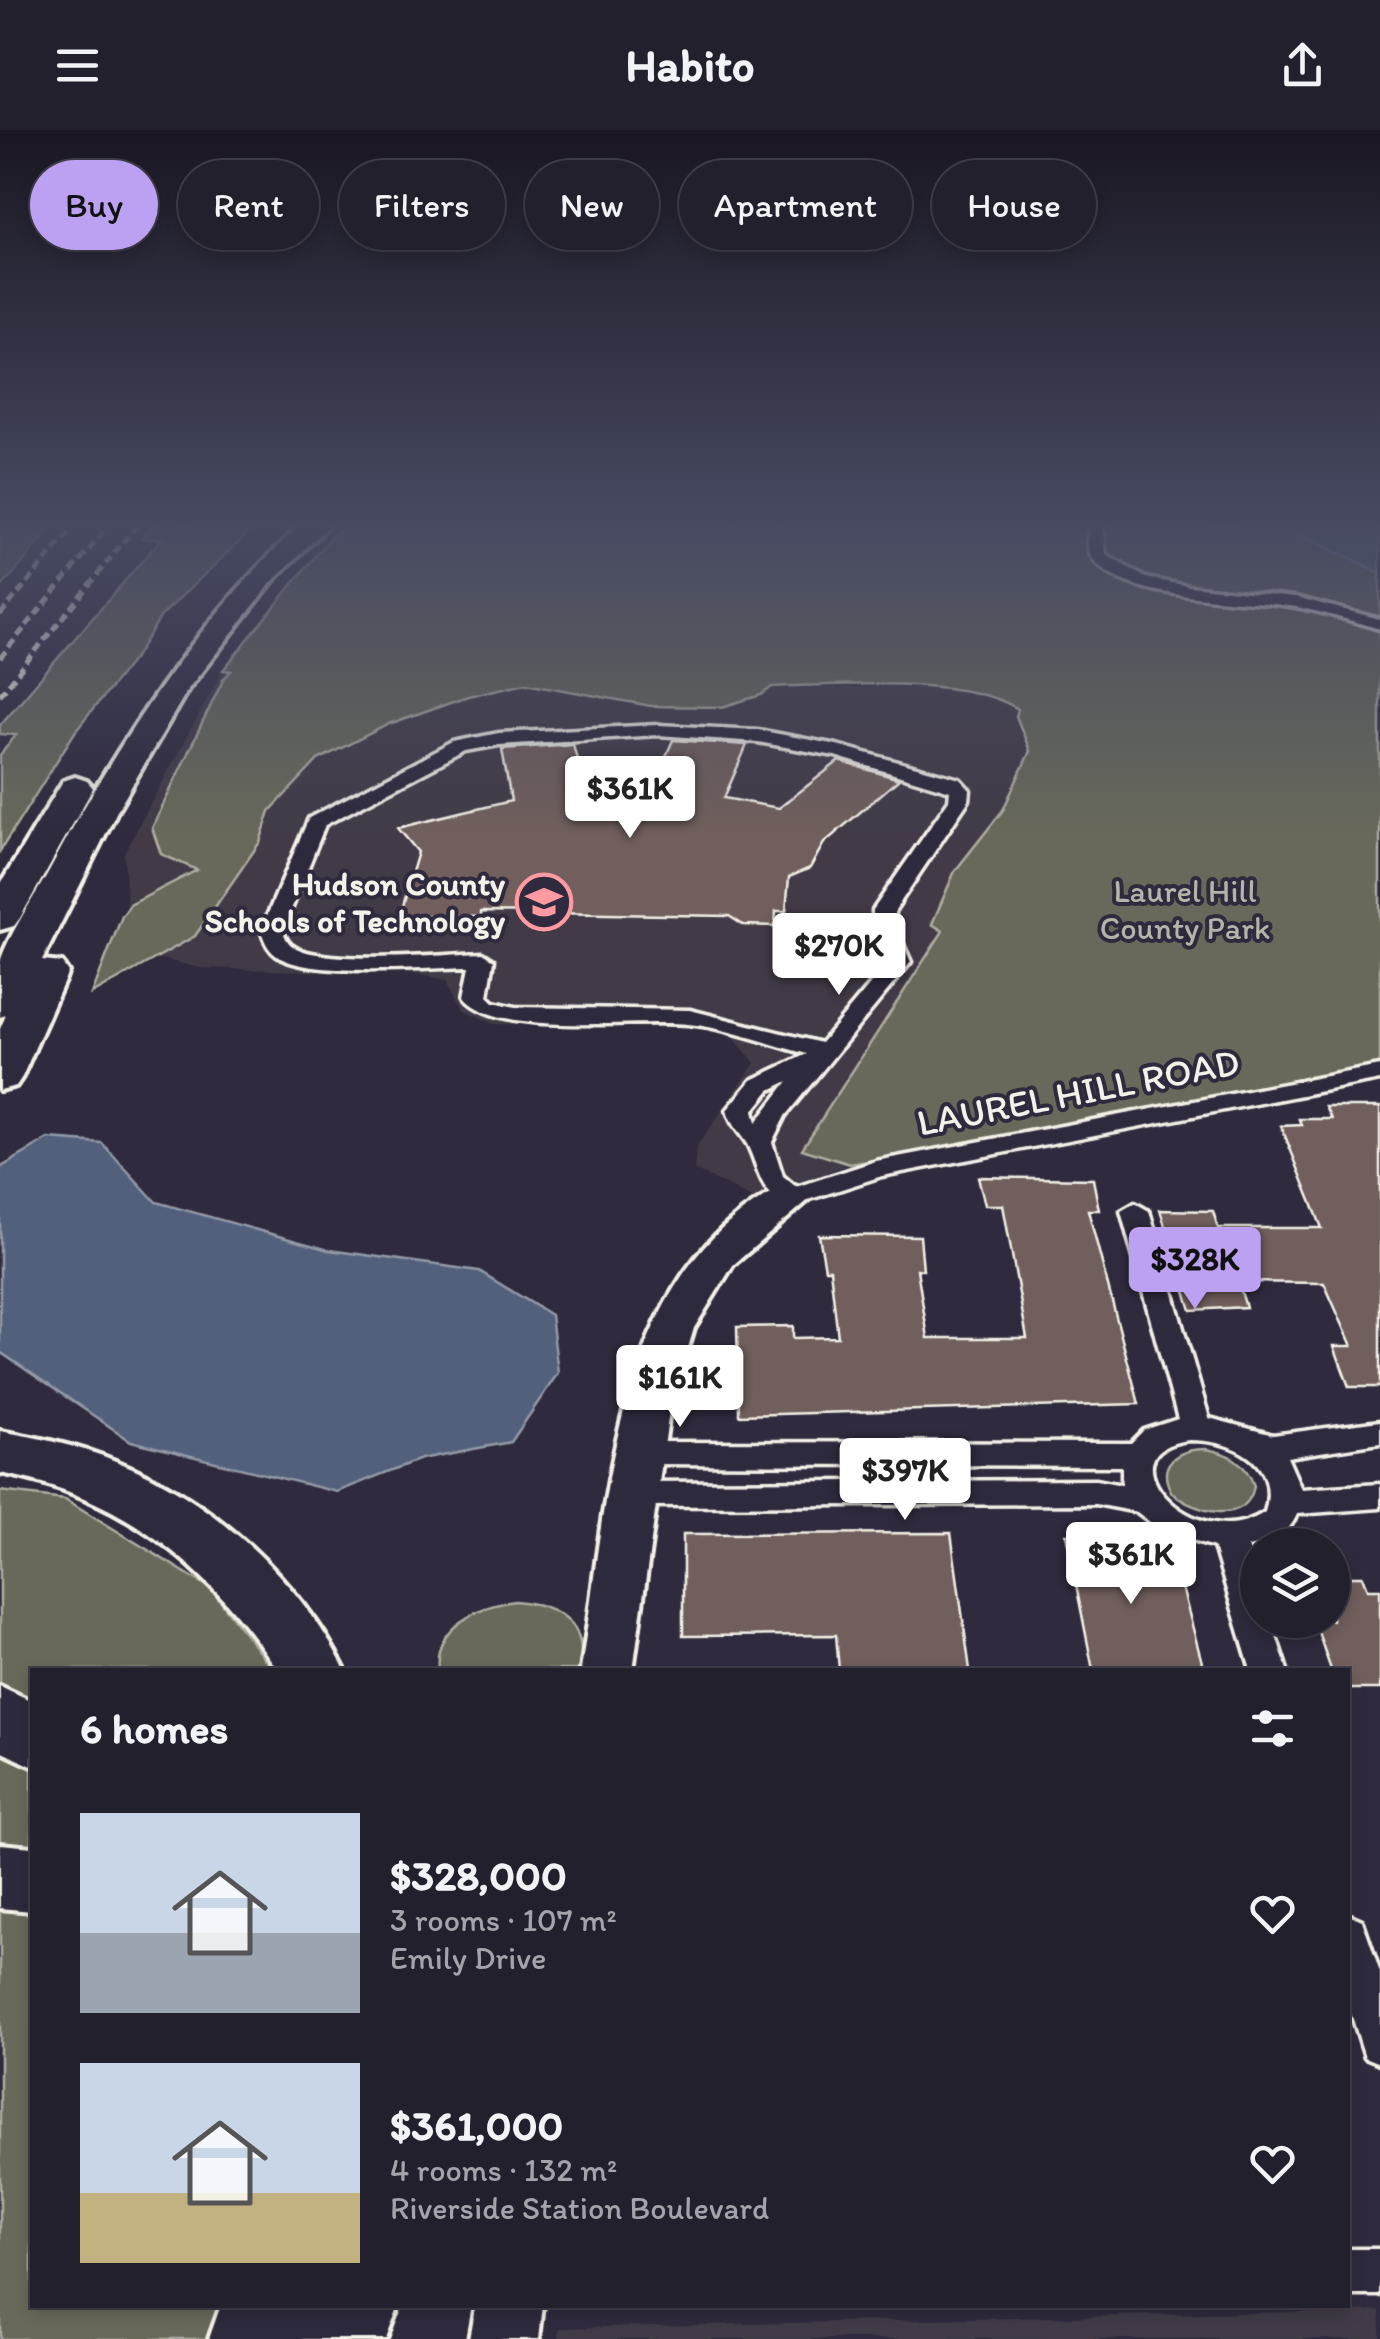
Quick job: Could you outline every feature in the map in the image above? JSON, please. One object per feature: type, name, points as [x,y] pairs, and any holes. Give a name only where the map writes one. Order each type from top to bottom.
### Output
[{"type":"highway","points":[[138,687],[186,628]]},
{"type":"highway","points":[[0,1004],[148,723],[216,628]]},
{"type":"highway","points":[[0,918],[108,734]]},
{"type":"highway","points":[[0,1077],[95,861],[107,796]]},
{"type":"highway","points":[[0,1452],[65,1465],[110,1480],[156,1504],[250,1585],[312,1668]]},
{"type":"highway","points":[[0,1712],[30,1736]]},
{"type":"highway","points":[[0,1876],[30,1878]]},
{"type":"highway","points":[[252,2339],[263,2308]]},
{"type":"highway","points":[[307,2339],[316,2308]]},
{"type":"highway","points":[[343,2339],[355,2308]]},
{"type":"street","points":[[760,1142],[774,1114],[829,1052],[900,962],[884,926],[884,910],[958,800],[958,786],[928,774],[796,742],[698,731],[477,742],[453,750],[316,822],[272,930],[276,943],[289,953],[310,958],[442,961],[481,968],[476,997],[504,1012],[676,1016],[739,1027],[829,1052]]},
{"type":"street","points":[[739,1027],[762,1056],[761,1084]]},
{"type":"street","points":[[607,1668],[652,1379],[690,1297],[744,1230],[792,1197],[771,1179],[760,1142],[739,1115],[745,1100],[761,1084],[829,1052]]},
{"type":"street","name":"LAUREL HILL ROAD","points":[[792,1197],[876,1169],[1380,1073]]},
{"type":"street","points":[[1136,1210],[1196,1428]]},
{"type":"street","points":[[1196,1428],[1226,1433],[1255,1445],[1276,1464],[1286,1490],[1286,1502],[1277,1521],[1268,1527],[1228,1537],[1186,1528],[1147,1502],[1096,1492],[635,1474],[1105,1457],[1140,1453],[1168,1432],[1196,1428]]},
{"type":"street","points":[[1255,1445],[1380,1432]]},
{"type":"street","points":[[1140,1453],[1137,1477],[1147,1502]]},
{"type":"street","points":[[1286,1502],[1380,1496]]},
{"type":"street","points":[[1228,1537],[1268,1668]]},
{"type":"street","points":[[1350,1940],[1380,2043]]},
{"type":"street","points":[[1350,2272],[1380,2272]]},
{"type":"street","points":[[504,2339],[509,2308]]},
{"type":"shaded area","name":"Hudson County Schools of Technology","points":[[223,670],[506,683],[636,680],[717,689],[933,686],[1002,699],[1027,715],[1044,760],[1006,833],[803,1149],[850,1164],[754,1199],[694,1170],[696,1148],[755,1063],[733,1037],[690,1025],[493,1024],[463,1009],[447,980],[419,975],[200,968],[129,951],[124,853]]},
{"type":"shaded area","points":[[1380,2310],[1380,2339],[559,2339],[560,2328]]},
{"type":"green space","points":[[84,628],[153,628],[75,732],[0,851],[0,755],[16,735],[0,734],[0,725]]},
{"type":"green space","name":"Laurel Hill County Park","points":[[257,628],[1380,628],[1380,1071],[850,1164],[802,1149],[943,931],[932,924],[955,871],[1003,810],[1030,751],[1016,716],[1018,709],[966,691],[899,684],[772,687],[761,695],[722,707],[651,706],[526,683],[468,696],[389,724],[318,760],[270,811],[260,842],[195,936],[92,994],[122,916],[130,905],[197,870],[161,854],[152,828],[224,678],[231,671],[223,670]]},
{"type":"green space","points":[[1206,1449],[1229,1456],[1246,1471],[1254,1486],[1241,1507],[1231,1511],[1206,1510],[1172,1493],[1166,1474],[1172,1460],[1186,1452]]},
{"type":"green space","points":[[0,1491],[65,1499],[210,1588],[271,1668],[30,1668],[30,2308],[218,2308],[206,2339],[0,2339]]},
{"type":"green space","points":[[515,1601],[557,1612],[575,1628],[580,1668],[438,1668],[438,1655],[450,1630],[487,1608]]},
{"type":"water","points":[[49,1139],[102,1143],[156,1202],[329,1250],[479,1271],[551,1315],[558,1373],[511,1442],[420,1459],[337,1492],[131,1441],[0,1352],[0,1168]]},
{"type":"building","points":[[673,740],[747,745],[724,798],[779,808],[839,761],[899,779],[824,843],[810,868],[789,877],[786,911],[776,911],[775,926],[743,925],[729,916],[481,912],[481,917],[399,916],[418,852],[398,828],[511,801],[502,749],[573,744],[585,789],[641,792],[651,790]]},
{"type":"building","points":[[1326,1107],[1380,1107],[1380,1387],[1349,1387],[1334,1346],[1352,1346],[1324,1283],[1238,1282],[1246,1307],[1191,1310],[1160,1210],[1213,1211],[1218,1228],[1322,1228],[1281,1126],[1302,1125],[1299,1119],[1332,1119]]},
{"type":"building","points":[[978,1177],[1093,1179],[1099,1210],[1088,1210],[1139,1404],[739,1415],[737,1327],[793,1326],[793,1338],[838,1337],[830,1269],[825,1269],[819,1235],[920,1236],[923,1270],[917,1269],[928,1338],[1027,1338],[1003,1205],[985,1205]]},
{"type":"building","points":[[951,1533],[970,1668],[839,1668],[836,1635],[683,1636],[683,1534]]},
{"type":"building","points":[[1066,1534],[1117,1534],[1120,1546],[1148,1545],[1153,1565],[1176,1565],[1203,1668],[1093,1668]]},
{"type":"building","points":[[1350,1576],[1363,1576],[1368,1589],[1380,1589],[1380,1689],[1350,1689],[1350,1668],[1330,1668],[1320,1638],[1350,1638]]},
{"type":"railway","points":[[0,658],[25,628]]},
{"type":"railway","points":[[0,695],[54,628]]},
{"type":"place","name":"Hudson County Schools of Technology","points":[[544,902]]}]
